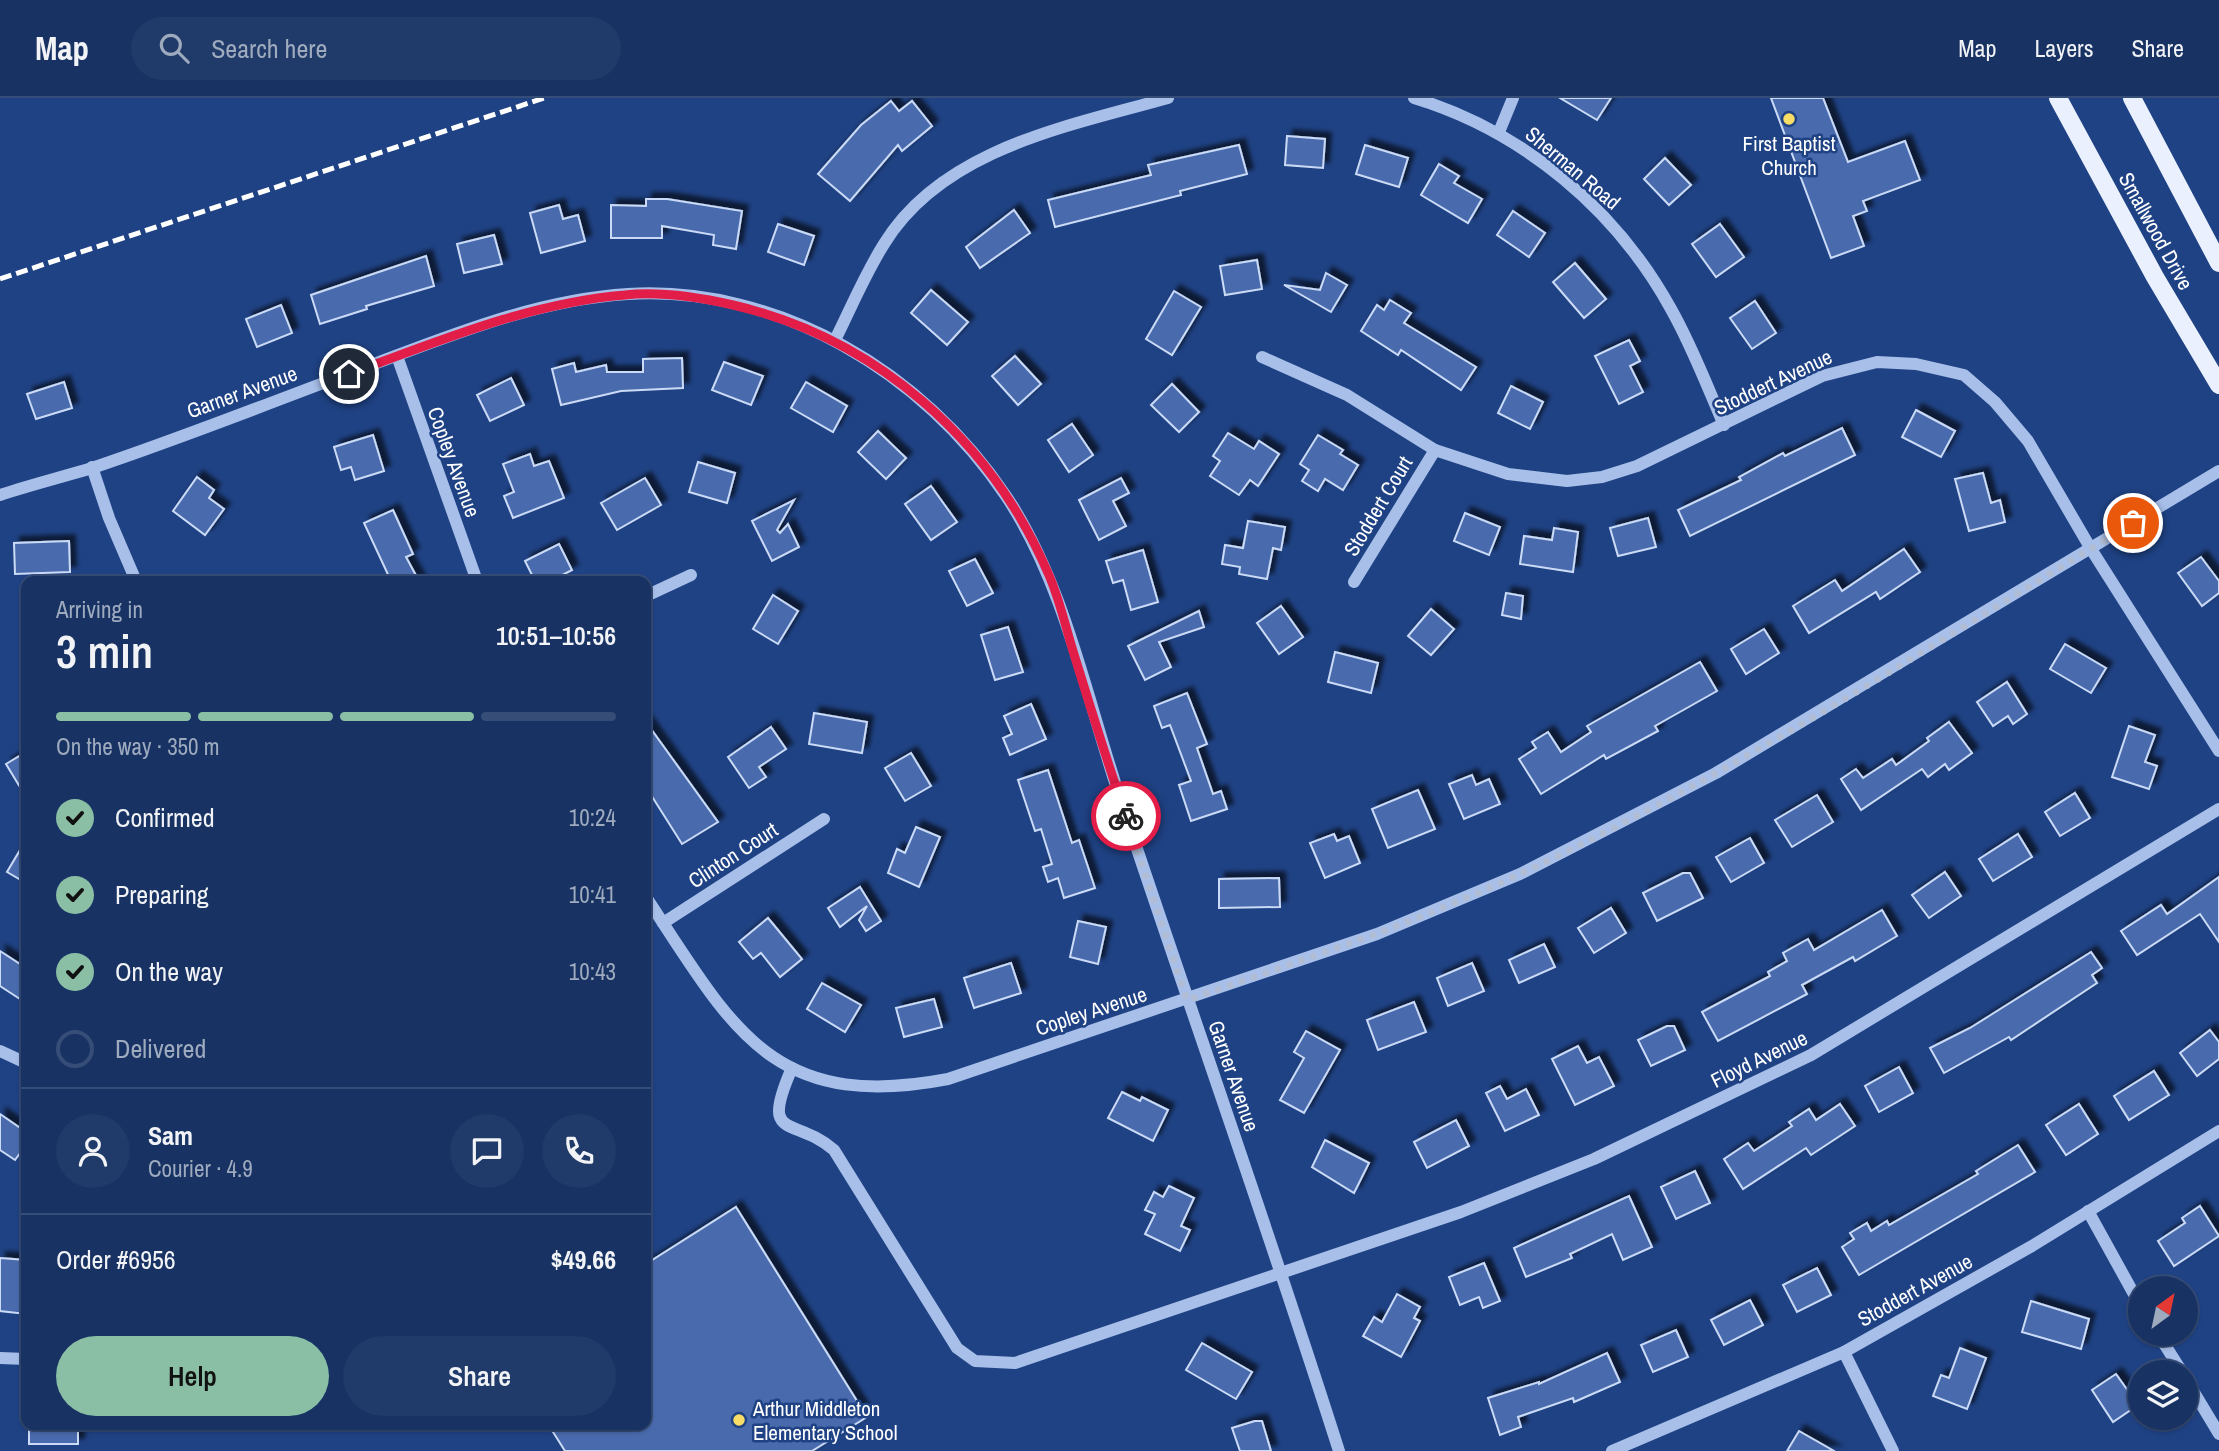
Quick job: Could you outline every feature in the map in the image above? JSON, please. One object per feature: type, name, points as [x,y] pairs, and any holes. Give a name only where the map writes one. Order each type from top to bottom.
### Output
[{"type":"main road","name":"Smallwood Drive","points":[[2058,98],[2155,277],[2219,385]]},
{"type":"main road","name":"Smallwood Drive","points":[[2132,98],[2219,263]]},
{"type":"street","points":[[835,340],[884,244],[921,199],[943,179],[969,163],[1081,122],[1168,98]]},
{"type":"street","name":"Sherman Road","points":[[1414,98],[1453,110],[1499,132],[1574,189],[1623,238],[1672,309],[1724,425]]},
{"type":"street","points":[[1499,132],[1513,98]]},
{"type":"street","name":"Garner Avenue","points":[[0,495],[92,467],[497,320],[557,305],[628,294],[671,294],[716,301],[789,319],[835,340],[902,384],[941,418],[977,457],[1027,531],[1049,575],[1187,1000],[1282,1275],[1339,1451]]},
{"type":"street","name":"Copley Avenue","points":[[397,356],[475,576]]},
{"type":"street","name":"Stoddert Avenue","points":[[1262,357],[1347,395],[1435,450],[1508,474],[1567,481],[1602,477],[1637,466],[1822,376],[1858,365],[1895,362],[1964,375],[2009,416],[2028,441],[2091,549],[2219,751]]},
{"type":"street","name":"Stoddert Court","points":[[1354,582],[1435,450]]},
{"type":"street","points":[[92,467],[109,518],[134,576]]},
{"type":"street","name":"Copley Avenue","points":[[651,905],[729,1020],[762,1049],[792,1068],[827,1082],[858,1088],[920,1084],[948,1079],[1385,931],[1559,855],[1716,773],[2219,471]]},
{"type":"street","points":[[651,594],[691,575]]},
{"type":"street","name":"Floyd Avenue","points":[[792,1068],[777,1104],[779,1117],[787,1127],[827,1144],[834,1150],[957,1348],[975,1361],[1015,1363],[1282,1275],[1461,1212],[1594,1159],[1811,1055],[2219,809]]},
{"type":"street","name":"Clinton Court","points":[[663,923],[824,819]]},
{"type":"street","points":[[0,1051],[21,1061]]},
{"type":"street","name":"Stoddert Avenue","points":[[1612,1451],[1844,1352],[2088,1211],[2219,1130]]},
{"type":"street","points":[[2088,1211],[2128,1283]]},
{"type":"street","points":[[1844,1352],[1893,1451]]},
{"type":"street","points":[[0,1358],[21,1359]]},
{"type":"street","points":[[2198,1399],[2219,1434]]},
{"type":"building","points":[[1560,98],[1611,98],[1597,120]]},
{"type":"building","points":[[1771,98],[1823,98],[1848,162],[1905,141],[1920,180],[1863,201],[1867,211],[1853,216],[1864,246],[1831,258]]},
{"type":"building","points":[[891,101],[899,111],[912,101],[932,126],[902,151],[898,145],[850,201],[818,174],[861,125]]},
{"type":"building","points":[[1287,136],[1325,139],[1323,168],[1285,165]]},
{"type":"building","points":[[1239,145],[1247,174],[1180,191],[1181,195],[1055,227],[1048,200],[1151,175],[1148,165]]},
{"type":"building","points":[[1365,145],[1408,158],[1399,187],[1356,174]]},
{"type":"building","points":[[1665,158],[1691,185],[1669,205],[1644,179]]},
{"type":"building","points":[[1439,164],[1459,176],[1454,183],[1482,199],[1468,223],[1421,195]]},
{"type":"building","points":[[646,199],[667,199],[742,211],[736,249],[713,245],[714,235],[662,226],[662,238],[611,238],[611,205],[646,206]]},
{"type":"building","points":[[559,205],[563,219],[578,215],[585,241],[541,253],[530,213]]},
{"type":"building","points":[[1014,210],[1030,233],[980,268],[966,247]]},
{"type":"building","points":[[1513,211],[1545,233],[1529,257],[1497,235]]},
{"type":"building","points":[[778,224],[814,236],[804,265],[768,252]]},
{"type":"building","points":[[1720,224],[1744,257],[1716,277],[1692,244]]},
{"type":"building","points":[[494,235],[502,264],[464,273],[457,244]]},
{"type":"building","points":[[426,256],[434,286],[366,306],[367,309],[320,324],[311,295]]},
{"type":"building","points":[[1257,260],[1262,289],[1225,295],[1220,266]]},
{"type":"building","points":[[1575,263],[1606,299],[1584,318],[1553,282]]},
{"type":"building","points":[[1326,273],[1347,285],[1331,312],[1284,285],[1320,290]]},
{"type":"building","points":[[931,290],[968,322],[947,345],[911,313]]},
{"type":"building","points":[[1174,291],[1201,307],[1172,355],[1146,339]]},
{"type":"building","points":[[1390,300],[1411,313],[1404,323],[1476,367],[1461,390],[1401,350],[1398,355],[1361,331],[1377,305],[1384,310]]},
{"type":"building","points":[[1755,301],[1776,333],[1752,349],[1730,318]]},
{"type":"building","points":[[281,305],[292,333],[257,347],[246,319]]},
{"type":"building","points":[[1629,340],[1640,361],[1630,366],[1643,392],[1619,404],[1595,356]]},
{"type":"building","points":[[1015,356],[1041,384],[1018,405],[992,376]]},
{"type":"building","points":[[682,358],[683,388],[621,391],[561,405],[552,369],[574,363],[576,372],[606,365],[607,372],[643,372],[643,359]]},
{"type":"building","points":[[724,362],[763,376],[751,405],[712,390]]},
{"type":"building","points":[[511,378],[524,405],[490,421],[477,395]]},
{"type":"building","points":[[64,382],[72,408],[36,419],[27,394]]},
{"type":"building","points":[[806,382],[847,406],[833,432],[791,408]]},
{"type":"building","points":[[1172,384],[1199,412],[1179,432],[1151,405]]},
{"type":"building","points":[[1511,386],[1543,402],[1530,429],[1498,413]]},
{"type":"building","points":[[1916,410],[1955,431],[1941,457],[1902,437]]},
{"type":"building","points":[[1072,424],[1093,455],[1069,472],[1048,440]]},
{"type":"building","points":[[1842,428],[1855,455],[1690,536],[1678,510],[1741,480],[1739,477],[1783,453],[1785,456]]},
{"type":"building","points":[[878,431],[906,458],[886,479],[858,452]]},
{"type":"building","points":[[1228,433],[1254,449],[1259,441],[1279,454],[1258,486],[1250,480],[1239,495],[1210,476],[1220,461],[1213,456]]},
{"type":"building","points":[[373,435],[384,471],[355,480],[351,467],[341,470],[334,447]]},
{"type":"building","points":[[1318,435],[1343,450],[1340,454],[1358,465],[1343,490],[1325,479],[1318,491],[1302,481],[1309,470],[1300,464]]},
{"type":"building","points":[[530,454],[534,466],[549,461],[564,498],[513,518],[504,496],[514,492],[503,464]]},
{"type":"building","points":[[698,462],[735,473],[727,503],[689,492]]},
{"type":"building","points":[[1983,473],[1991,503],[2000,500],[2005,522],[1969,531],[1955,479]]},
{"type":"building","points":[[197,477],[214,490],[209,498],[224,509],[205,535],[173,511]]},
{"type":"building","points":[[645,478],[661,505],[617,530],[601,503]]},
{"type":"building","points":[[1121,478],[1129,493],[1113,501],[1126,526],[1099,540],[1079,500]]},
{"type":"building","points":[[931,486],[957,522],[931,540],[905,504]]},
{"type":"building","points":[[794,500],[777,530],[780,533],[788,524],[799,547],[772,561],[752,521]]},
{"type":"building","points":[[393,510],[413,554],[406,557],[416,576],[389,576],[364,523]]},
{"type":"building","points":[[1465,513],[1500,527],[1489,555],[1454,541]]},
{"type":"building","points":[[1648,518],[1656,547],[1618,556],[1610,528]]},
{"type":"building","points":[[1248,521],[1285,527],[1281,550],[1273,548],[1267,579],[1239,574],[1240,567],[1222,564],[1225,545],[1243,548]]},
{"type":"building","points":[[1554,528],[1578,532],[1573,572],[1520,564],[1524,536],[1552,540]]},
{"type":"building","points":[[69,541],[70,572],[15,574],[14,543]]},
{"type":"building","points":[[559,544],[572,570],[561,576],[532,576],[525,561]]},
{"type":"building","points":[[1904,549],[1920,572],[1880,599],[1876,592],[1809,633],[1793,606],[1835,580],[1842,591]]},
{"type":"building","points":[[1143,550],[1158,602],[1131,610],[1123,580],[1113,583],[1106,561]]},
{"type":"building","points":[[2201,557],[2219,581],[2219,593],[2202,606],[2178,573]]},
{"type":"building","points":[[975,559],[993,593],[967,606],[949,571]]},
{"type":"building","points":[[1506,593],[1523,596],[1521,619],[1502,615]]},
{"type":"building","points":[[773,595],[798,611],[778,644],[753,629]]},
{"type":"building","points":[[1281,606],[1303,637],[1279,654],[1257,623]]},
{"type":"building","points":[[1431,609],[1454,629],[1431,655],[1408,636]]},
{"type":"building","points":[[1199,611],[1204,627],[1159,642],[1171,667],[1145,680],[1128,646]]},
{"type":"building","points":[[1008,627],[1023,672],[995,680],[981,635]]},
{"type":"building","points":[[1764,629],[1779,653],[1746,674],[1731,649]]},
{"type":"building","points":[[2065,644],[2106,668],[2091,693],[2050,669]]},
{"type":"building","points":[[1335,652],[1378,663],[1371,693],[1328,682]]},
{"type":"building","points":[[1700,662],[1717,691],[1655,726],[1658,731],[1606,759],[1604,755],[1541,794],[1519,759],[1536,748],[1532,742],[1548,732],[1561,752],[1591,732],[1587,726]]},
{"type":"building","points":[[2007,682],[2027,714],[2013,724],[2008,716],[1993,726],[1977,702]]},
{"type":"building","points":[[1187,693],[1207,744],[1197,748],[1213,794],[1221,791],[1227,809],[1191,821],[1179,785],[1191,781],[1170,725],[1162,728],[1154,706]]},
{"type":"building","points":[[1031,704],[1046,739],[1010,755],[1003,738],[1012,734],[1004,716]]},
{"type":"building","points":[[814,713],[867,722],[862,753],[809,744]]},
{"type":"building","points":[[1949,722],[1972,753],[1949,770],[1945,764],[1928,777],[1922,769],[1861,810],[1841,779],[1856,769],[1863,778],[1892,759],[1896,765],[1929,741],[1927,738]]},
{"type":"building","points":[[2129,726],[2155,735],[2145,762],[2157,766],[2149,789],[2112,777]]},
{"type":"building","points":[[771,727],[786,749],[759,767],[766,777],[749,788],[728,757]]},
{"type":"building","points":[[651,729],[718,822],[682,844],[651,795]]},
{"type":"building","points":[[911,753],[931,786],[905,801],[885,768]]},
{"type":"building","points":[[21,755],[21,789],[6,764]]},
{"type":"building","points":[[1048,770],[1072,843],[1079,840],[1095,888],[1064,898],[1058,878],[1048,882],[1043,867],[1052,864],[1041,829],[1035,831],[1018,780]]},
{"type":"building","points":[[1472,775],[1476,785],[1489,779],[1500,804],[1464,819],[1449,784]]},
{"type":"building","points":[[1418,790],[1435,829],[1388,848],[1372,809]]},
{"type":"building","points":[[2075,793],[2090,818],[2060,836],[2045,812]]},
{"type":"building","points":[[1817,795],[1833,822],[1792,847],[1775,820]]},
{"type":"building","points":[[916,827],[940,837],[919,887],[888,873],[897,849],[905,853]]},
{"type":"building","points":[[1334,834],[1337,841],[1349,836],[1360,863],[1325,878],[1310,843]]},
{"type":"building","points":[[2018,834],[2032,857],[1993,881],[1979,859]]},
{"type":"building","points":[[1750,838],[1764,863],[1731,882],[1716,857]]},
{"type":"building","points":[[21,848],[21,880],[7,872]]},
{"type":"building","points":[[1945,872],[1961,896],[1929,918],[1912,895]]},
{"type":"building","points":[[1683,873],[1690,873],[1703,898],[1657,921],[1643,893]]},
{"type":"building","points":[[2219,877],[2219,942],[2200,914],[2137,955],[2121,931],[2161,905],[2167,914]]},
{"type":"building","points":[[1279,878],[1280,907],[1219,908],[1219,879]]},
{"type":"building","points":[[860,887],[881,921],[866,931],[859,920],[867,906],[840,927],[828,908]]},
{"type":"building","points":[[1611,908],[1626,933],[1594,953],[1578,928]]},
{"type":"building","points":[[1882,910],[1897,936],[1855,961],[1853,957],[1802,985],[1807,994],[1718,1041],[1702,1012],[1770,976],[1768,972],[1787,961],[1783,953],[1808,939],[1814,950]]},
{"type":"building","points":[[768,918],[802,959],[780,977],[761,953],[753,959],[739,942]]},
{"type":"building","points":[[1078,921],[1106,927],[1098,964],[1070,957]]},
{"type":"building","points":[[1544,944],[1555,967],[1519,983],[1509,960]]},
{"type":"building","points":[[0,951],[21,965],[21,1000],[0,986]]},
{"type":"building","points":[[2091,952],[2102,968],[2092,975],[2097,983],[2011,1040],[2009,1037],[1944,1073],[1930,1048],[1970,1028]]},
{"type":"building","points":[[1011,963],[1021,993],[974,1008],[964,978]]},
{"type":"building","points":[[1472,963],[1484,991],[1448,1006],[1437,978]]},
{"type":"building","points":[[822,983],[861,1005],[845,1032],[807,1009]]},
{"type":"building","points":[[934,999],[942,1027],[904,1037],[896,1008]]},
{"type":"building","points":[[1414,1002],[1426,1032],[1378,1050],[1367,1020]]},
{"type":"building","points":[[1667,1026],[1674,1026],[1685,1050],[1651,1066],[1638,1040]]},
{"type":"building","points":[[2210,1030],[2219,1042],[2219,1059],[2197,1076],[2180,1053]]},
{"type":"building","points":[[1306,1031],[1340,1050],[1304,1113],[1280,1100],[1304,1058],[1294,1052]]},
{"type":"building","points":[[1578,1046],[1587,1063],[1599,1057],[1614,1086],[1575,1105],[1552,1059]]},
{"type":"building","points":[[1899,1067],[1913,1093],[1879,1112],[1865,1086]]},
{"type":"building","points":[[2154,1071],[2169,1095],[2129,1120],[2114,1096]]},
{"type":"building","points":[[1500,1086],[1507,1099],[1526,1089],[1539,1115],[1505,1131],[1486,1093]]},
{"type":"building","points":[[1122,1092],[1140,1101],[1142,1097],[1168,1110],[1153,1141],[1108,1118]]},
{"type":"building","points":[[1840,1104],[1855,1126],[1811,1155],[1806,1148],[1743,1189],[1724,1159],[1748,1143],[1754,1151],[1792,1126],[1789,1122],[1809,1109],[1816,1120]]},
{"type":"building","points":[[2079,1104],[2098,1134],[2066,1155],[2046,1125]]},
{"type":"building","points":[[0,1114],[21,1129],[21,1152],[15,1160],[0,1150]]},
{"type":"building","points":[[1456,1120],[1469,1146],[1427,1168],[1414,1142]]},
{"type":"building","points":[[1325,1140],[1369,1163],[1354,1193],[1312,1167]]},
{"type":"building","points":[[2018,1145],[2035,1172],[1859,1275],[1842,1247],[1854,1239],[1850,1233],[1867,1223],[1871,1231],[1887,1221],[1889,1225],[1978,1174],[1976,1171]]},
{"type":"building","points":[[1695,1171],[1710,1203],[1676,1219],[1661,1187]]},
{"type":"building","points":[[1169,1186],[1194,1198],[1181,1226],[1190,1230],[1180,1251],[1145,1234],[1155,1214],[1145,1210],[1154,1192],[1163,1197]]},
{"type":"building","points":[[1629,1196],[1652,1247],[1623,1260],[1612,1234],[1570,1254],[1572,1258],[1526,1277],[1514,1248]]},
{"type":"building","points":[[2200,1206],[2219,1236],[2174,1266],[2158,1241],[2185,1223],[2182,1218]]},
{"type":"building","points":[[736,1207],[867,1417],[812,1451],[565,1451],[552,1430],[651,1430],[651,1261]]},
{"type":"building","points":[[0,1258],[21,1260],[21,1313],[0,1311]]},
{"type":"building","points":[[1484,1263],[1500,1301],[1483,1308],[1479,1297],[1460,1305],[1449,1277]]},
{"type":"building","points":[[1817,1268],[1831,1295],[1797,1312],[1783,1285]]},
{"type":"building","points":[[1397,1294],[1420,1307],[1414,1318],[1420,1321],[1401,1357],[1363,1336],[1374,1317],[1382,1322]]},
{"type":"building","points":[[1750,1300],[1763,1325],[1724,1345],[1711,1320]]},
{"type":"building","points":[[2031,1301],[2089,1319],[2081,1349],[2022,1332]]},
{"type":"building","points":[[1676,1330],[1688,1357],[1653,1372],[1641,1345]]},
{"type":"building","points":[[1202,1343],[1252,1372],[1236,1399],[1186,1370]]},
{"type":"building","points":[[1960,1348],[1986,1358],[1967,1409],[1933,1396],[1941,1375],[1949,1378]]},
{"type":"building","points":[[1607,1353],[1620,1382],[1574,1402],[1573,1398],[1518,1417],[1521,1427],[1500,1435],[1488,1398],[1539,1384]]},
{"type":"building","points":[[2116,1374],[2128,1391],[2128,1412],[2113,1422],[2092,1390]]},
{"type":"building","points":[[1262,1421],[1271,1451],[1240,1451],[1232,1428]]},
{"type":"building","points":[[29,1430],[78,1430],[78,1444],[29,1444]]},
{"type":"building","points":[[1799,1431],[1834,1451],[1787,1451]]},
{"type":"railway","points":[[0,279],[544,98]]},
{"type":"way so far","points":[[1126,816],[1187,1000],[1385,931],[1520,874],[1644,812],[1850,694],[2133,523]]},
{"type":"place","name":"First Baptist Church","points":[[1789,119]]},
{"type":"place","name":"Arthur Middleton Elementary School","points":[[739,1420]]},
{"type":"route","points":[[349,374],[497,320],[557,305],[628,294],[671,294],[716,301],[789,319],[865,357],[902,384],[941,418],[977,457],[1006,495],[1027,531],[1049,575],[1126,816]]}]
